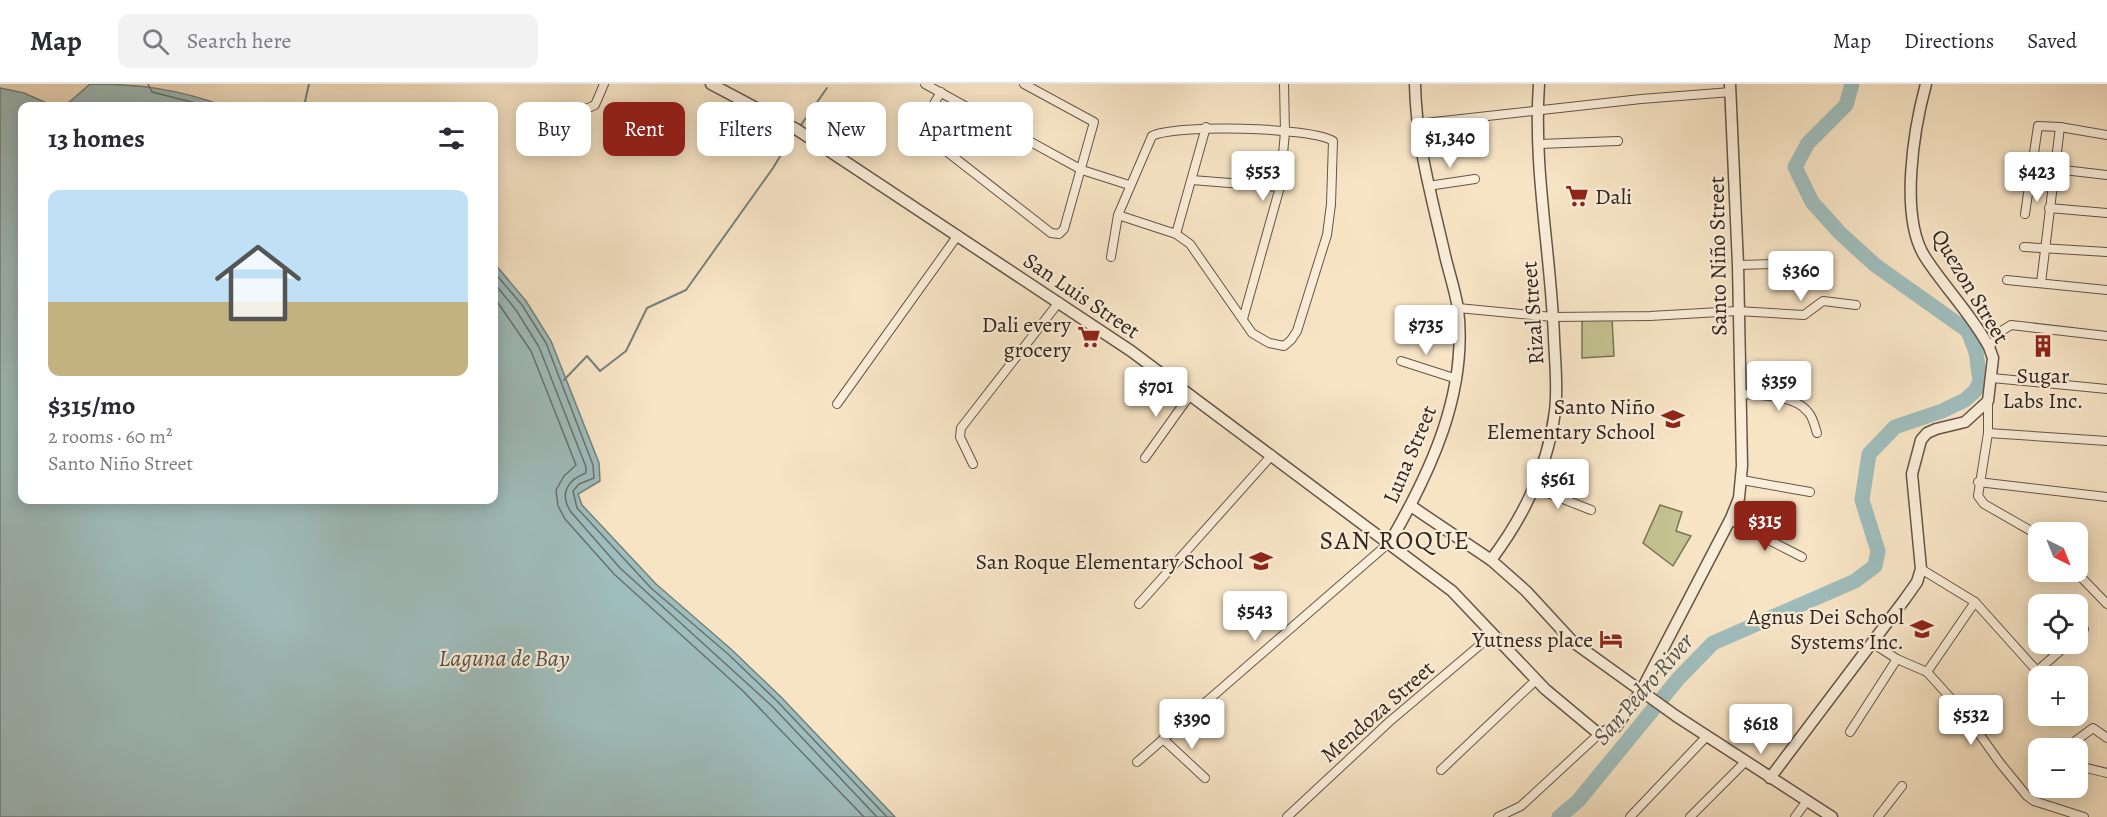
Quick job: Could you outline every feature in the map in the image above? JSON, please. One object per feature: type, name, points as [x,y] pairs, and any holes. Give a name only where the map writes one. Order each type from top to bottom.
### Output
[{"type":"street","points":[[591,107],[595,105],[604,84]]},
{"type":"street","name":"San Luis Street","points":[[711,84],[796,129],[1059,302],[1272,455],[1452,591],[1536,680],[1599,734]]},
{"type":"street","points":[[925,84],[1082,170],[1129,185]]},
{"type":"street","points":[[941,92],[923,122],[922,133],[1051,233],[1059,234],[1064,229],[1094,122],[1024,84]]},
{"type":"street","points":[[1243,319],[1280,187],[1285,132],[1284,84]]},
{"type":"street","name":"Luna Street","points":[[1137,762],[1390,542],[1411,506],[1435,454],[1457,379],[1460,351],[1458,308],[1428,186],[1416,123],[1415,84]]},
{"type":"street","name":"Rizal Street","points":[[1491,560],[1521,518],[1535,488],[1555,412],[1553,317],[1537,110],[1539,84]]},
{"type":"street","name":"Quezon Street","points":[[1926,84],[1919,110],[1911,216],[1923,255],[1989,347],[1993,358],[1988,401]]},
{"type":"street","points":[[1416,123],[1730,88]]},
{"type":"street","name":"Santo Niño Street","points":[[1599,734],[1616,727],[1645,694],[1730,520],[1742,480],[1737,311],[1738,265],[1730,88]]},
{"type":"street","points":[[2025,214],[2036,129],[2041,125],[2107,135]]},
{"type":"street","points":[[1176,234],[1206,127]]},
{"type":"street","points":[[1111,257],[1118,215],[1152,136],[1206,127],[1285,132],[1326,137],[1333,141],[1331,204],[1327,235],[1292,340],[1284,346],[1269,343],[1252,333],[1190,244],[1176,234],[1118,215]]},
{"type":"street","points":[[2041,282],[2060,127]]},
{"type":"street","points":[[1539,144],[1618,141]]},
{"type":"street","points":[[2055,169],[2107,175]]},
{"type":"street","points":[[1428,186],[1475,179]]},
{"type":"street","points":[[1192,180],[1280,187]]},
{"type":"street","points":[[2049,208],[2107,213]]},
{"type":"street","points":[[837,404],[957,235]]},
{"type":"street","points":[[2024,247],[2107,252]]},
{"type":"street","points":[[1738,265],[1775,264]]},
{"type":"street","points":[[2007,280],[2107,290]]},
{"type":"street","points":[[1458,308],[1553,317],[1650,316],[1737,311],[1804,315],[1823,301],[1856,305]]},
{"type":"street","points":[[973,464],[960,437],[961,428],[1059,302]]},
{"type":"street","points":[[1989,347],[2011,325],[2107,336]]},
{"type":"street","points":[[1401,361],[1457,379]]},
{"type":"street","points":[[1992,378],[2107,389]]},
{"type":"street","points":[[1740,394],[1780,399],[1803,407],[1809,413],[1818,433]]},
{"type":"street","points":[[1145,458],[1190,395]]},
{"type":"street","points":[[1988,401],[1988,433],[1978,482],[1978,496],[1984,504],[2028,528]]},
{"type":"street","points":[[1770,778],[1917,582],[1921,568],[1912,474],[1922,440],[1927,433],[1936,429],[1965,422],[1988,401]]},
{"type":"street","points":[[1988,433],[2107,441]]},
{"type":"street","points":[[1140,604],[1272,455]]},
{"type":"street","points":[[1742,480],[1810,492]]},
{"type":"street","points":[[1978,482],[2107,497]]},
{"type":"street","points":[[1535,488],[1591,510]]},
{"type":"street","points":[[1411,506],[1491,560],[1526,591],[1573,642],[1676,716],[1832,817]]},
{"type":"street","points":[[1730,520],[1802,556]]},
{"type":"street","points":[[1921,568],[1975,603],[2037,671],[2057,654]]},
{"type":"street","points":[[2086,582],[2107,604]]},
{"type":"street","points":[[1927,672],[1975,603]]},
{"type":"street","name":"Mendoza Street","points":[[1287,817],[1389,722],[1492,634]]},
{"type":"street","points":[[1872,643],[1898,659],[1927,672],[1965,714],[2027,796],[2034,801],[2084,817]]},
{"type":"street","points":[[1850,732],[1898,659]]},
{"type":"street","points":[[1441,770],[1536,680]]},
{"type":"street","points":[[2079,738],[2090,729],[2096,729],[2107,738]]},
{"type":"street","points":[[1498,817],[1521,806],[1599,734]]},
{"type":"street","points":[[1630,817],[1707,736]]},
{"type":"street","points":[[1163,739],[1205,778]]},
{"type":"street","points":[[1690,817],[1746,761]]},
{"type":"street","points":[[2088,768],[2107,773]]},
{"type":"street","points":[[1878,817],[1902,786]]},
{"type":"street","points":[[1795,817],[1807,801]]},
{"type":"shaded area","points":[[1612,318],[1614,356],[1582,358],[1582,319]]},
{"type":"shaded area","points":[[1660,505],[1682,512],[1676,531],[1691,536],[1673,566],[1643,543]]},
{"type":"water","points":[[90,84],[158,89],[191,95],[212,102],[70,102]]},
{"type":"water","name":"Laguna de Bay","points":[[0,88],[24,93],[44,102],[18,102],[18,504],[498,504],[498,268],[526,301],[551,341],[599,463],[600,481],[578,494],[582,505],[656,584],[732,650],[781,697],[895,817],[0,817]]},
{"type":"waterway","points":[[305,102],[309,84]]},
{"type":"waterway","name":"San Pedro River","points":[[1559,817],[1578,801],[1678,679],[1713,643],[1855,581],[1875,566],[1878,551],[1862,500],[1869,454],[1895,427],[1942,411],[1965,400],[1975,391],[1980,381],[1976,352],[1968,331],[1875,265],[1840,233],[1812,202],[1795,167],[1808,143],[1846,105],[1852,84]]},
{"type":"waterway","points":[[801,125],[827,88]]},
{"type":"waterway","points":[[564,380],[587,356],[600,371],[626,351],[647,308],[686,290],[780,156]]},
{"type":"place","name":"Dali","points":[[1577,196]]},
{"type":"place","name":"Dali every grocery","points":[[1089,337]]},
{"type":"place","name":"Sugar Labs Inc.","points":[[2043,346]]},
{"type":"place","name":"Santo Niño Elementary School","points":[[1673,419]]},
{"type":"place","name":"San Roque Elementary School","points":[[1261,561]]},
{"type":"place","name":"Agnus Dei School Systems Inc.","points":[[1922,629]]},
{"type":"place","name":"Yutness place","points":[[1611,639]]},
{"type":"district","name":"SAN ROQUE","points":[[1395,540]]}]
